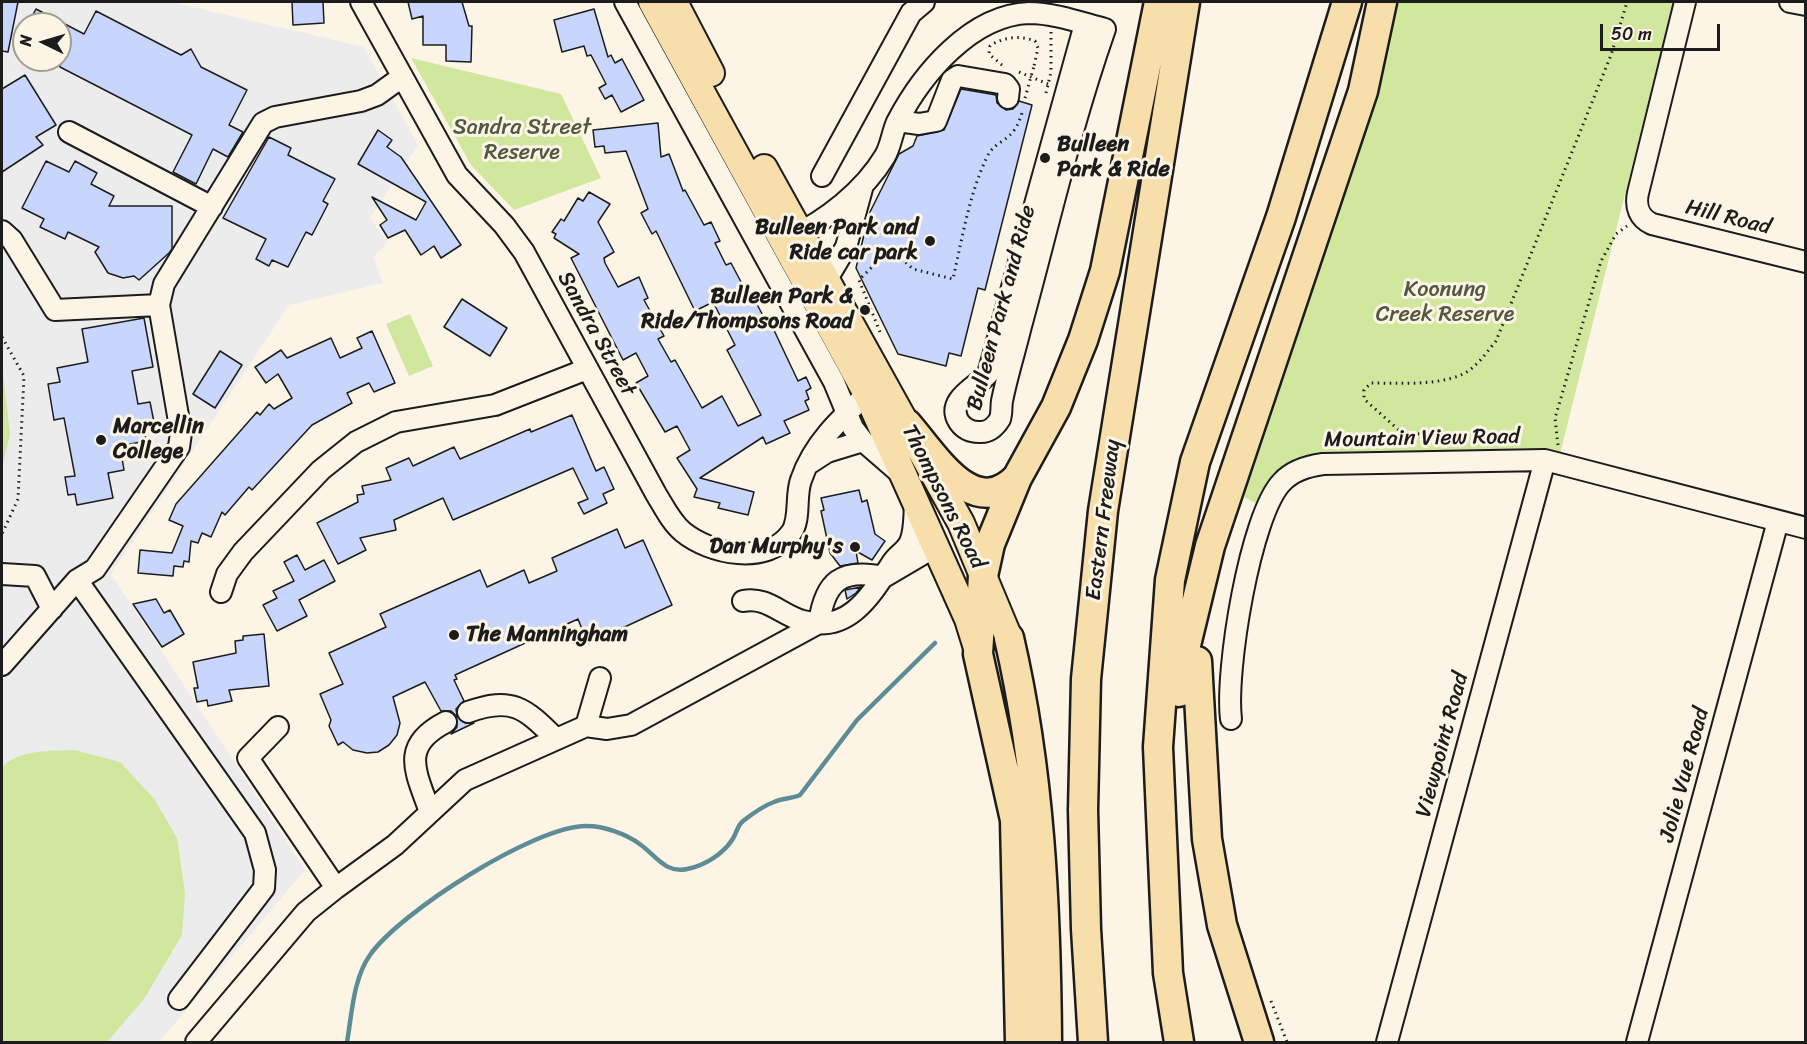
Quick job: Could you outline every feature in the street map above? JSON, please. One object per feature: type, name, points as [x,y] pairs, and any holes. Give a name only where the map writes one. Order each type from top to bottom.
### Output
[{"type":"highway","points":[[978,654],[983,576],[990,544],[1017,478],[1038,444],[1056,406],[1083,340],[1105,272],[1159,2]]},
{"type":"highway","name":"Eastern Freeway","points":[[1093,1042],[1086,929],[1084,834],[1086,679],[1103,511],[1185,2]]},
{"type":"highway","points":[[1179,1042],[1168,973],[1158,747],[1170,580],[1195,462],[1281,217],[1347,2]]},
{"type":"highway","points":[[1258,1042],[1222,925],[1207,839],[1196,678],[1202,577],[1210,546],[1363,91],[1382,2]]},
{"type":"highway","points":[[907,424],[954,477],[978,494],[991,494],[1005,490],[1017,478]]},
{"type":"highway","points":[[1168,973],[1165,840],[1170,747],[1186,645],[1210,546]]},
{"type":"highway","name":"Thompsons Road","points":[[1009,638],[1024,704],[1041,835],[1047,1042]]},
{"type":"highway","name":"Thompsons Road","points":[[978,654],[1015,820],[1020,1042]]},
{"type":"main road","name":"Thompsons Road","points":[[652,2],[792,237],[827,279],[961,523],[1009,638]]},
{"type":"main road","name":"Thompsons Road","points":[[674,2],[792,237],[867,394],[968,619],[978,654]]},
{"type":"main road","points":[[907,424],[941,517],[942,536],[935,547]]},
{"type":"street","name":"Sandra Street","points":[[361,2],[463,185],[504,225],[524,252],[667,513],[682,531],[710,546],[728,552],[765,551],[786,539],[795,525],[798,490],[808,465],[826,434],[867,394]]},
{"type":"street","name":"Thompsons Road","points":[[625,2],[834,382],[846,414],[863,441],[903,476]]},
{"type":"street","points":[[822,176],[911,13],[924,2]]},
{"type":"street","points":[[1641,217],[1637,206],[1638,193],[1686,2]]},
{"type":"street","points":[[1790,2],[1806,5]]},
{"type":"street","points":[[792,237],[824,218],[863,185],[886,154],[898,121],[922,81],[972,34],[1000,17],[1030,13],[1085,24]]},
{"type":"street","name":"Bulleen Park and Ride","points":[[1085,24],[1105,29],[1081,104],[1002,402],[1001,415],[995,427],[983,432],[971,431],[961,424],[956,416],[956,404],[965,392],[978,385],[988,374],[1085,24]]},
{"type":"street","points":[[898,121],[919,124],[936,122],[952,80],[958,76],[1005,84],[1017,98]]},
{"type":"street","points":[[2,665],[77,580],[95,569],[179,447],[181,434],[159,304],[164,284],[263,123],[275,117],[366,100],[402,77]]},
{"type":"street","points":[[69,132],[212,207]]},
{"type":"street","points":[[827,279],[846,247],[863,185]]},
{"type":"street","name":"Hill Road","points":[[1641,217],[1652,224],[1806,262]]},
{"type":"street","points":[[7,236],[55,310],[159,304]]},
{"type":"street","points":[[221,591],[227,574],[243,552],[321,470],[356,442],[396,422],[495,405],[587,369]]},
{"type":"street","points":[[808,465],[827,452],[863,441]]},
{"type":"street","name":"Mountain View Road","points":[[1231,719],[1231,660],[1243,596],[1265,511],[1282,482],[1300,469],[1323,464],[1546,452],[1806,528]]},
{"type":"street","name":"Viewpoint Road","points":[[1387,1042],[1546,452]]},
{"type":"street","points":[[743,601],[760,600],[803,621],[819,623],[847,618],[858,611],[884,577],[893,560],[909,543],[915,505]]},
{"type":"street","name":"Jolie Vue Road","points":[[1637,1042],[1778,520]]},
{"type":"street","points":[[196,1042],[306,912],[336,888],[371,865],[455,787],[474,775],[586,726],[607,729],[631,725],[819,623],[825,594],[836,583],[852,574],[865,573],[884,577],[935,547]]},
{"type":"street","points":[[2,574],[35,576],[52,609]]},
{"type":"street","points":[[77,580],[255,833],[265,870],[264,888],[179,999]]},
{"type":"street","points":[[586,726],[600,678]]},
{"type":"street","points":[[468,712],[495,705],[515,706],[534,718],[556,739]]},
{"type":"street","points":[[430,812],[415,769],[416,749],[426,734],[446,722]]},
{"type":"street","points":[[278,727],[248,758],[336,888]]},
{"type":"path","points":[[1482,444],[1400,430],[1364,399],[1364,390],[1371,383],[1446,379],[1464,373],[1479,362],[1496,341],[1611,55],[1627,2]]},
{"type":"path","points":[[1015,71],[1048,84],[1051,72],[1051,29]]},
{"type":"path","points":[[881,333],[859,280],[882,257],[901,258],[913,269],[953,279],[975,189],[987,156],[1011,137],[1019,126],[1017,98],[1034,66],[1038,48],[1035,41],[1026,37],[1009,38],[990,46],[989,54],[1009,68]]},
{"type":"path","points":[[1546,452],[1559,447],[1555,437],[1555,418],[1600,261],[1616,234],[1641,217]]},
{"type":"path","points":[[2,337],[24,376],[18,498],[2,534]]},
{"type":"shaded area","name":"Marcellin College","points":[[2,2],[171,2],[364,47],[418,145],[370,218],[388,242],[373,257],[383,283],[289,305],[111,574],[305,870],[159,1042],[2,1042]]},
{"type":"green space","name":"Koonung Creek Reserve","points":[[1385,2],[1673,2],[1560,454],[1436,451],[1303,457],[1278,470],[1266,484],[1257,504],[1228,488]]},
{"type":"green space","name":"Sandra Street Reserve","points":[[411,58],[561,94],[601,178],[514,210],[471,165]]},
{"type":"green space","points":[[410,314],[433,366],[409,376],[386,324]]},
{"type":"green space","points":[[2,364],[10,434],[2,468]]},
{"type":"green space","points":[[75,750],[120,762],[155,800],[177,838],[185,893],[182,935],[144,999],[107,1042],[2,1042],[2,768],[17,757],[26,754]]},
{"type":"building","points":[[2,2],[18,2],[16,12],[12,12],[12,32],[8,52],[2,51]]},
{"type":"building","points":[[292,2],[323,2],[324,23],[293,25]]},
{"type":"building","points":[[408,2],[462,2],[469,26],[472,26],[471,62],[446,61],[446,45],[423,45],[423,16],[412,19]]},
{"type":"building","points":[[594,9],[608,57],[611,55],[615,63],[622,59],[644,100],[621,112],[612,95],[605,99],[599,88],[606,84],[591,55],[587,56],[584,46],[562,52],[554,20]]},
{"type":"building","points":[[96,11],[181,55],[191,49],[201,67],[247,90],[229,125],[243,132],[228,157],[213,149],[196,184],[173,172],[192,135],[70,72],[72,72],[72,28],[84,34]]},
{"type":"building","points":[[25,75],[56,125],[36,137],[43,145],[2,172],[2,89]]},
{"type":"building","name":"Bulleen Park and Ride car park","points":[[961,89],[996,95],[997,103],[1006,110],[1013,109],[1019,101],[1032,105],[985,290],[978,288],[961,356],[949,353],[946,366],[898,354],[856,268],[869,214],[899,154],[913,146],[917,136],[944,130]]},
{"type":"building","points":[[658,123],[661,157],[669,154],[683,191],[685,190],[704,225],[711,222],[720,241],[715,243],[726,265],[731,263],[748,295],[751,293],[769,327],[772,326],[798,381],[806,377],[811,388],[806,391],[809,399],[805,401],[809,410],[784,421],[790,433],[766,444],[763,437],[700,478],[754,492],[748,515],[718,508],[720,503],[694,497],[697,489],[677,458],[690,450],[677,426],[665,432],[636,383],[648,376],[636,353],[623,360],[571,258],[579,254],[554,238],[556,234],[552,232],[561,219],[564,221],[578,198],[583,201],[589,192],[610,204],[598,222],[614,252],[604,258],[605,263],[618,287],[639,277],[648,298],[644,300],[664,336],[658,339],[671,362],[675,360],[702,408],[722,396],[738,426],[761,415],[727,350],[735,345],[713,302],[695,311],[656,231],[652,234],[641,213],[648,209],[626,151],[605,153],[604,146],[595,147],[593,130]]},
{"type":"building","points":[[378,130],[392,140],[387,147],[401,157],[461,245],[441,258],[434,246],[421,255],[405,230],[388,238],[380,225],[387,220],[372,197],[416,220],[426,202],[358,164]]},
{"type":"building","points":[[269,137],[291,148],[288,155],[335,179],[323,201],[328,204],[312,235],[306,232],[288,267],[272,260],[269,266],[256,259],[266,239],[223,218]]},
{"type":"building","points":[[46,161],[69,172],[75,161],[97,173],[91,184],[114,196],[109,206],[172,206],[172,249],[139,280],[134,276],[123,278],[108,273],[95,252],[99,247],[68,232],[65,239],[40,227],[44,219],[22,208]]},
{"type":"building","points":[[462,299],[507,328],[490,356],[444,327]]},
{"type":"building","points":[[144,318],[153,367],[132,371],[138,404],[150,402],[154,422],[143,424],[146,441],[120,446],[124,470],[108,473],[113,498],[77,505],[75,494],[68,495],[65,477],[75,476],[64,418],[54,420],[48,384],[60,382],[57,368],[88,362],[82,329]]},
{"type":"building","points":[[372,331],[395,383],[374,392],[369,383],[347,393],[352,403],[312,425],[252,490],[249,487],[225,515],[222,512],[211,537],[202,533],[198,543],[191,541],[189,562],[184,561],[183,567],[174,566],[173,576],[138,573],[140,550],[172,553],[183,526],[169,520],[176,504],[257,412],[260,415],[269,404],[274,409],[292,398],[278,374],[266,383],[255,367],[281,350],[287,358],[331,338],[340,358],[362,348],[357,338]]},
{"type":"building","points":[[220,351],[242,365],[215,408],[193,394]]},
{"type":"building","points":[[572,415],[596,471],[604,467],[614,489],[603,494],[607,503],[584,514],[578,503],[588,499],[573,468],[453,520],[443,498],[394,520],[396,530],[360,538],[366,550],[338,564],[317,523],[358,502],[357,495],[364,494],[362,486],[391,480],[386,468],[409,458],[413,466],[454,447],[460,459],[530,429],[531,432]]},
{"type":"building","name":"Dan Murphy's","points":[[859,490],[862,502],[867,500],[875,534],[885,541],[872,560],[856,551],[858,563],[840,566],[830,553],[821,511],[824,510],[821,498]]},
{"type":"building","name":"The Manningham","points":[[617,529],[625,548],[643,540],[672,605],[588,644],[578,619],[455,675],[457,679],[454,680],[464,701],[456,709],[457,716],[465,723],[474,723],[451,734],[457,727],[456,716],[451,711],[441,711],[425,682],[393,697],[400,723],[397,735],[389,745],[378,752],[367,753],[353,750],[343,742],[338,745],[329,726],[331,720],[320,694],[343,684],[329,653],[386,627],[380,614],[480,570],[487,587],[524,570],[529,583],[557,571],[552,558]]},
{"type":"building","points":[[297,555],[305,570],[324,560],[335,581],[299,600],[307,616],[277,631],[263,605],[277,598],[273,591],[294,581],[284,562]]},
{"type":"building","points":[[861,587],[856,593],[847,599],[845,590]]},
{"type":"building","points":[[156,599],[164,613],[170,610],[184,634],[162,647],[133,604]]},
{"type":"building","points":[[264,634],[269,686],[229,690],[232,701],[208,706],[207,700],[197,702],[194,688],[198,688],[193,662],[236,653],[235,641],[243,640],[243,636]]},
{"type":"waterway","points":[[347,1042],[352,1008],[364,964],[385,937],[437,896],[469,875],[534,840],[563,830],[586,826],[608,829],[629,837],[667,867],[673,869],[687,869],[706,862],[728,845],[741,823],[750,816],[770,804],[800,795],[857,720],[935,643]]},
{"type":"place","name":"Bulleen Park & Ride","points":[[1045,158]]},
{"type":"place","name":"Bulleen Park and Ride car park","points":[[930,241]]},
{"type":"place","name":"Bulleen Park & Ride/Thompsons Road","points":[[865,310]]},
{"type":"place","name":"Marcellin College","points":[[101,440]]},
{"type":"place","name":"Dan Murphy's","points":[[855,547]]},
{"type":"place","name":"The Manningham","points":[[454,635]]}]
